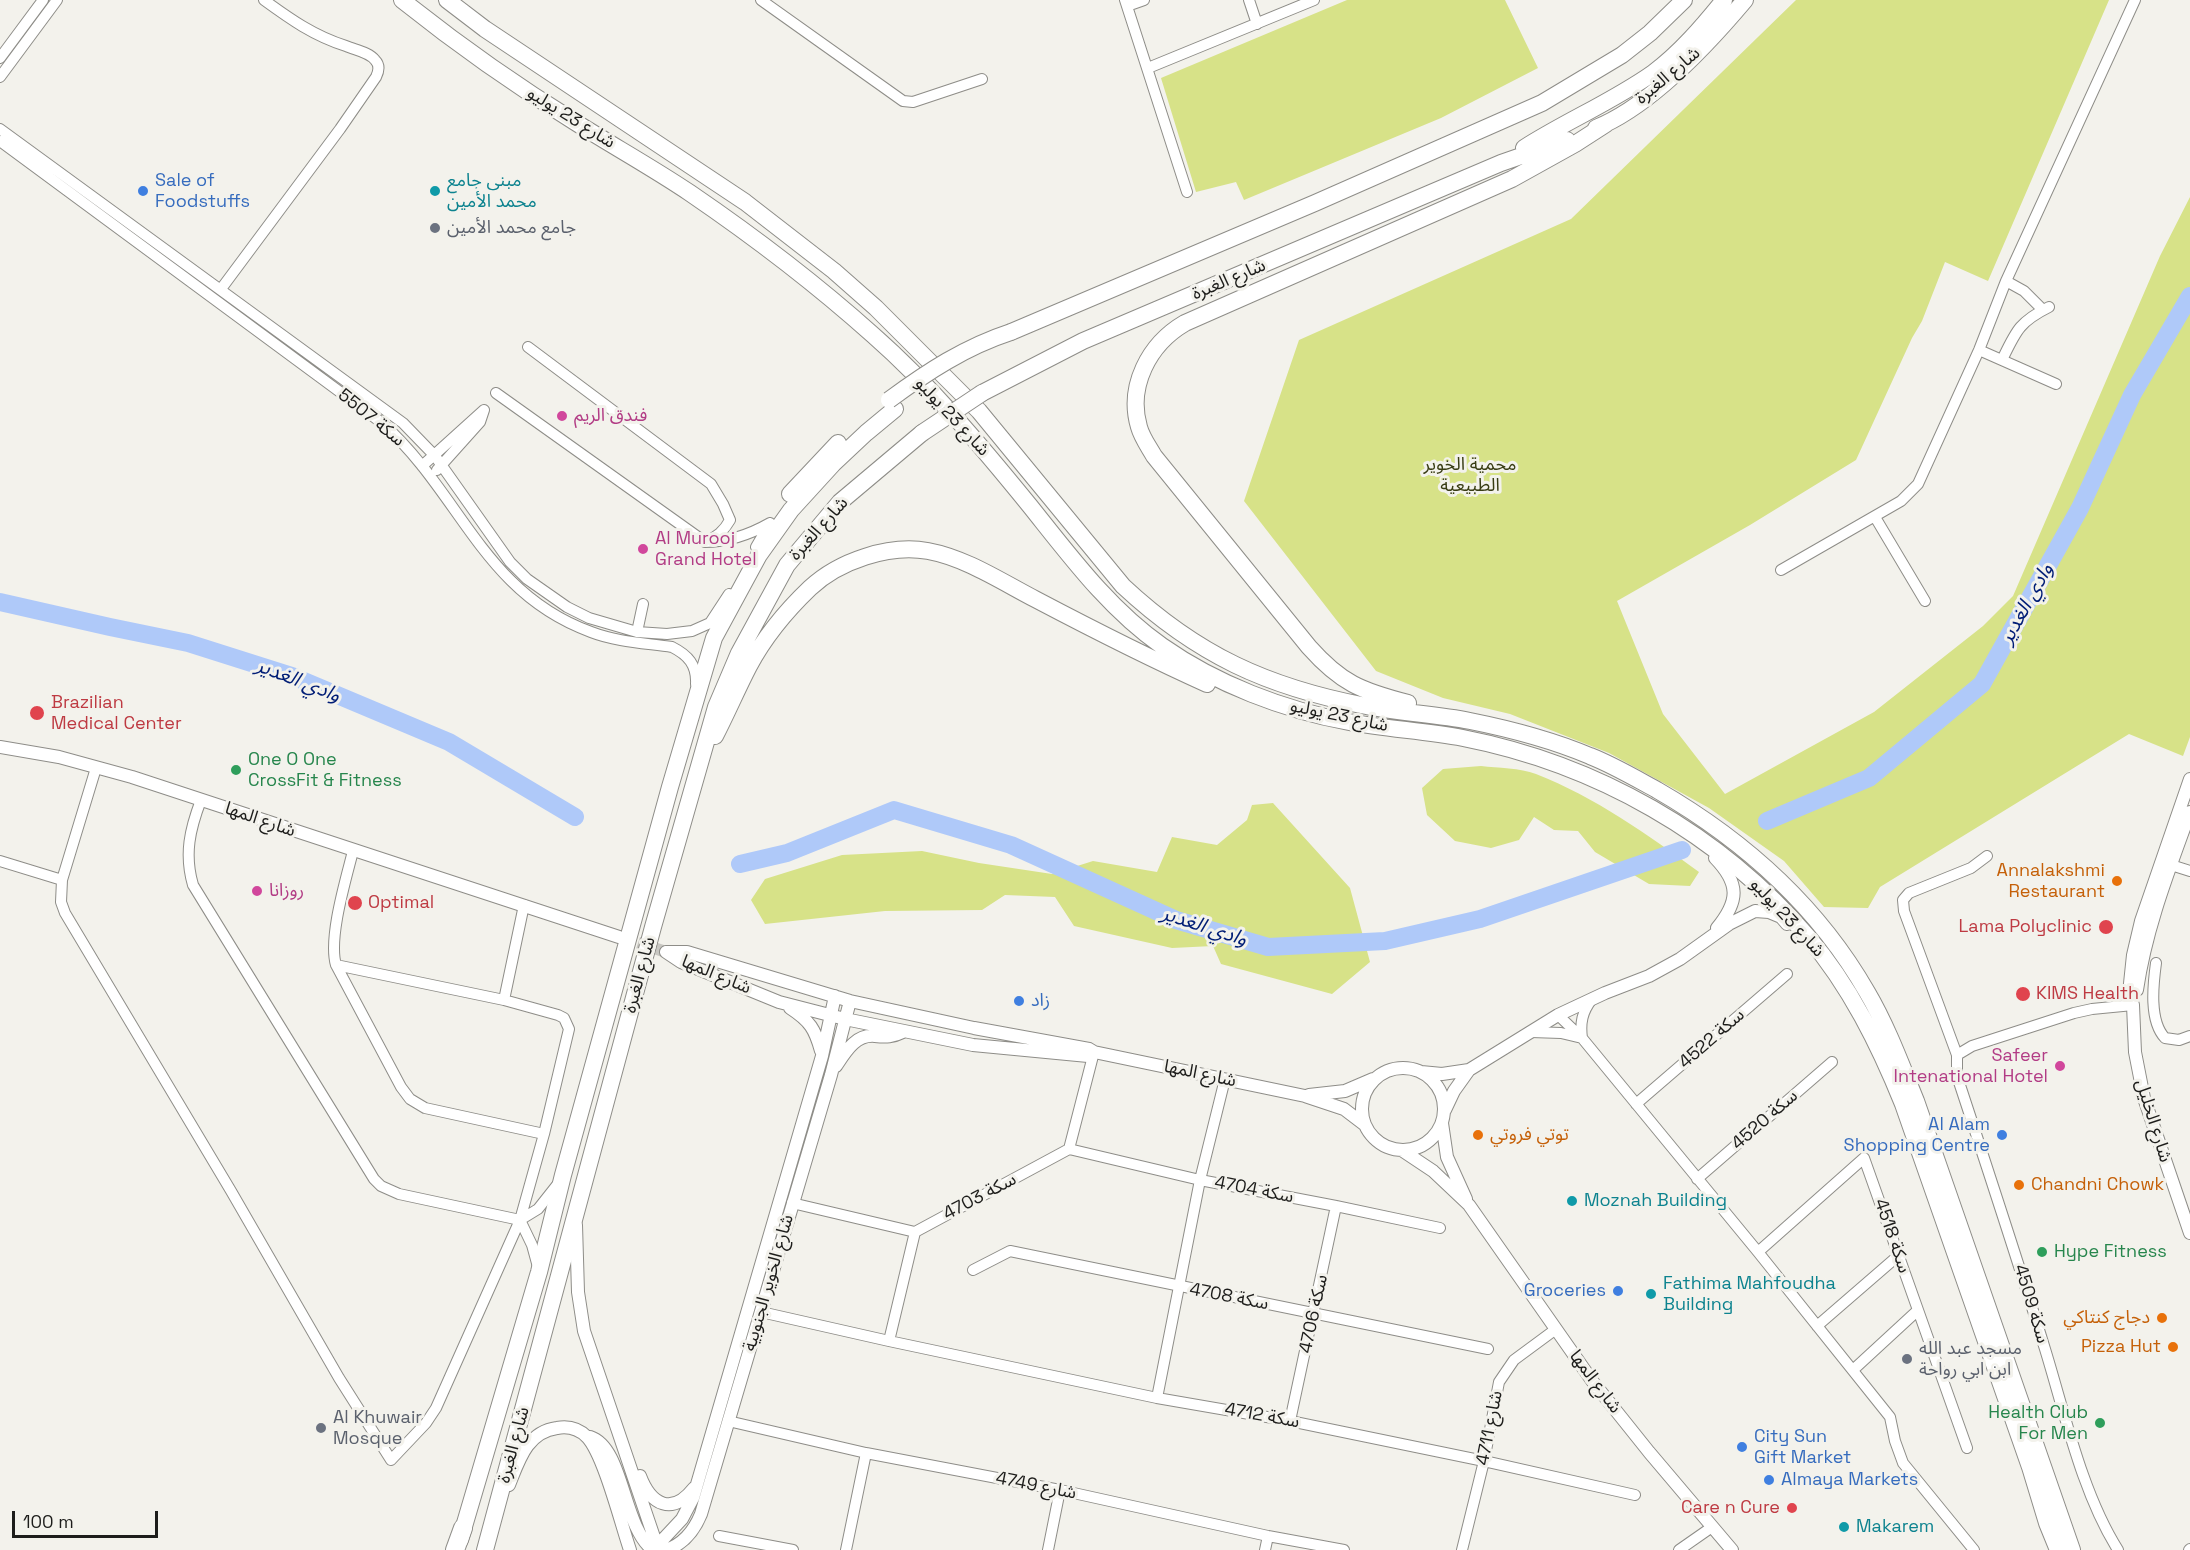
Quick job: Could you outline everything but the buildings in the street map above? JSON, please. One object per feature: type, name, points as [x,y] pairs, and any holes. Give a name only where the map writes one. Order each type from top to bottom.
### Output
[{"type":"highway","points":[[456,1550],[463,1528]]},
{"type":"main road","name":"شارع 23 يوليو","points":[[402,0],[474,55],[572,120],[690,193],[772,254],[874,336],[999,468],[1096,586],[1162,646],[1199,669],[1231,685],[1314,714],[1350,722],[1463,738],[1573,769],[1651,808],[1708,844],[1747,875],[1809,938],[1835,972],[1884,1057],[1903,1104],[2058,1550]]},
{"type":"main road","name":"شارع 23 يوليو","points":[[447,0],[494,35],[745,202],[834,271],[876,308],[979,411],[1123,586],[1153,613],[1202,649],[1279,684],[1319,696],[1368,707],[1469,721],[1563,746],[1591,756],[1641,781],[1698,814],[1747,851],[1780,880],[1817,919],[1867,992],[1891,1041],[1916,1101],[2072,1550]]},
{"type":"main road","name":"شارع الغبرة","points":[[463,1528],[539,1272],[563,1175],[693,704],[714,638],[759,555],[791,510],[892,404],[1011,332],[1315,203],[1542,103],[1622,55],[1650,33],[1684,0]]},
{"type":"main road","points":[[1501,163],[1532,142],[1624,92],[1654,72],[1681,49],[1724,0]]},
{"type":"main road","name":"شارع الغبرة","points":[[485,1550],[650,939],[716,707],[739,653],[787,565],[840,502],[922,433],[982,393],[1083,341],[1501,163],[1547,148],[1606,124],[1653,92],[1678,71],[1710,40],[1745,0]]},
{"type":"main road","points":[[1469,721],[1361,689],[1334,673],[1322,661],[1154,456],[1139,427],[1136,395],[1138,381],[1152,354],[1163,340],[1185,323],[1503,183],[1560,153],[1606,124]]},
{"type":"main road","points":[[770,523],[792,492],[818,462],[856,426],[892,404]]},
{"type":"main road","points":[[698,768],[750,664],[799,599],[812,586],[846,564],[884,552],[906,550],[927,551],[963,562],[1173,669],[1248,701],[1318,724],[1350,722]]},
{"type":"street","points":[[0,58],[43,0]]},
{"type":"street","points":[[0,77],[57,0]]},
{"type":"street","points":[[221,289],[340,129],[376,77],[379,69],[378,63],[370,55],[317,36],[264,0]]},
{"type":"street","points":[[761,0],[903,101],[913,102],[982,79]]},
{"type":"street","points":[[1144,0],[1126,3],[1187,192]]},
{"type":"street","points":[[1249,0],[1257,24]]},
{"type":"street","points":[[1148,68],[1314,0]]},
{"type":"street","points":[[1781,570],[1875,518],[1901,501],[1918,484],[1979,350],[2006,281],[2135,0]]},
{"type":"street","name":"سكة 5507","points":[[0,129],[403,423],[435,456],[495,542],[527,579],[567,608],[589,618],[637,632],[667,634],[692,631],[710,623],[718,613],[770,523]]},
{"type":"street","name":"سكة 5507","points":[[0,141],[382,423],[411,451],[504,576],[524,594],[545,609],[592,633],[618,640],[672,647],[686,655],[696,670],[693,704]]},
{"type":"street","points":[[2002,360],[2023,322],[2046,309],[2024,291],[2006,281]]},
{"type":"street","points":[[528,347],[711,484],[730,520],[726,528],[716,537],[705,542]]},
{"type":"street","points":[[1979,350],[2056,384]]},
{"type":"street","points":[[496,393],[705,542],[720,542],[743,537],[770,523]]},
{"type":"street","points":[[422,466],[483,410],[480,422],[442,466],[430,476]]},
{"type":"street","points":[[1875,518],[1925,601]]},
{"type":"street","points":[[637,632],[643,604]]},
{"type":"street","name":"شارع المها","points":[[0,747],[59,757],[132,777],[619,937]]},
{"type":"street","points":[[96,768],[62,880],[61,902],[65,913],[231,1191],[339,1378],[391,1460],[426,1423],[436,1408],[520,1220],[568,1034],[567,1022],[558,1015],[504,1000],[336,965]]},
{"type":"street","name":"شارع الخليل","points":[[2190,779],[2139,931],[2131,968],[2129,993],[2133,1005],[2135,1052],[2144,1098],[2190,1233]]},
{"type":"street","points":[[201,800],[193,820],[189,841],[188,863],[193,885],[374,1179],[381,1186],[399,1194],[520,1220],[546,1201],[563,1175]]},
{"type":"street","points":[[1651,808],[1716,858],[1729,876],[1734,890],[1733,903],[1726,917],[1710,936]]},
{"type":"street","name":"شارع الخليل","points":[[2133,1005],[2149,932],[2190,812]]},
{"type":"street","points":[[353,851],[333,948],[336,965],[401,1087],[417,1105],[434,1111],[544,1134]]},
{"type":"street","name":"سكة 4509","points":[[1988,856],[1971,867],[1909,893],[1903,900],[1904,911],[1957,1055],[1957,1076],[2084,1476],[2118,1550]]},
{"type":"street","points":[[0,861],[62,880]]},
{"type":"street","points":[[2171,865],[2190,871]]},
{"type":"street","points":[[504,1000],[524,905]]},
{"type":"street","points":[[1443,1117],[1443,1100],[1439,1089],[1432,1079],[1410,1068],[1398,1068],[1376,1077],[1368,1087],[1363,1099],[1362,1112],[1365,1125],[1376,1141],[1394,1150],[1403,1151],[1423,1146],[1438,1132],[1454,1091],[1469,1070],[1558,1015],[1649,976],[1680,959],[1710,936],[1755,911],[1769,912],[1781,917],[1817,957],[1860,1012]]},
{"type":"street","name":"شارع المها","points":[[1094,1052],[1088,1056],[973,1045],[845,1019],[779,1002],[681,962],[666,952],[687,952],[850,1001],[974,1028],[1089,1049],[1094,1052],[1305,1096],[1344,1109],[1365,1125]]},
{"type":"street","points":[[2156,963],[2152,991],[2159,1032],[2165,1038],[2179,1040],[2190,1036]]},
{"type":"street","name":"سكة 4522","points":[[1636,1104],[1787,974]]},
{"type":"street","name":"شارع الخوير الجنوبية","points":[[657,1549],[687,1512],[699,1479],[822,1056],[835,996]]},
{"type":"street","points":[[1582,1038],[1582,1017],[1592,999]]},
{"type":"street","name":"شارع الخوير الجنوبية","points":[[657,1549],[679,1544],[693,1530],[701,1514],[831,1075],[850,1001]]},
{"type":"street","points":[[779,1002],[807,1020],[816,1035],[822,1056]]},
{"type":"street","points":[[1957,1055],[1972,1046],[2074,1013],[2133,1005]]},
{"type":"street","points":[[1558,1015],[1582,1038],[1890,1417],[1895,1441],[1903,1462],[1974,1550]]},
{"type":"street","points":[[831,1075],[856,1040],[867,1036],[894,1036],[903,1032]]},
{"type":"street","points":[[1531,1032],[1561,1033],[1582,1038]]},
{"type":"street","points":[[1069,1149],[1094,1052]]},
{"type":"street","name":"سكة 4520","points":[[1697,1179],[1832,1062]]},
{"type":"street","points":[[1421,1072],[1442,1074],[1469,1070]]},
{"type":"street","name":"شارع المها","points":[[1305,1096],[1345,1091],[1376,1077]]},
{"type":"street","points":[[1157,1398],[1200,1180],[1225,1079]]},
{"type":"street","name":"شارع المها","points":[[1443,1117],[1447,1157],[1469,1205],[1593,1382],[1732,1550]]},
{"type":"street","name":"سكة 4704","points":[[1069,1149],[1200,1180],[1440,1228]]},
{"type":"street","name":"4703 سكة","points":[[915,1232],[1069,1149]]},
{"type":"street","name":"شارع المها","points":[[1403,1151],[1433,1171],[1469,1205]]},
{"type":"street","name":"سكة 4518","points":[[1758,1252],[1864,1158],[1967,1448]]},
{"type":"street","points":[[792,1203],[915,1232],[889,1341]]},
{"type":"street","name":"4706 سكة","points":[[1290,1421],[1315,1313],[1336,1206]]},
{"type":"street","points":[[576,1215],[578,1292],[587,1341],[657,1549]]},
{"type":"street","points":[[520,1220],[532,1245],[539,1272]]},
{"type":"street","name":"سكة 4708","points":[[973,1270],[1010,1251],[1488,1349]]},
{"type":"street","points":[[1817,1326],[1899,1256]]},
{"type":"street","points":[[1853,1370],[1917,1311]]},
{"type":"street","name":"سكة 4712","points":[[761,1312],[1157,1398],[1290,1421],[1635,1495]]},
{"type":"street","name":"4711 شارع","points":[[1462,1550],[1484,1461],[1499,1382],[1514,1360],[1556,1329]]},
{"type":"street","points":[[602,1388],[613,1405],[650,1496],[659,1503],[668,1505],[678,1503],[694,1489],[699,1479]]},
{"type":"street","name":"4749 شارع","points":[[729,1421],[866,1453],[1060,1490],[1268,1536],[1344,1550]]},
{"type":"street","points":[[495,1516],[522,1454],[534,1437],[559,1427],[569,1427],[599,1442],[607,1453],[621,1483],[634,1526],[642,1540],[657,1549]]},
{"type":"street","points":[[586,1436],[603,1468],[630,1550]]},
{"type":"street","points":[[846,1550],[866,1453]]},
{"type":"street","points":[[1048,1550],[1060,1490]]},
{"type":"street","points":[[1679,1550],[1712,1527]]},
{"type":"street","points":[[686,1550],[693,1530]]},
{"type":"street","points":[[719,1536],[793,1550]]},
{"type":"street","points":[[1265,1550],[1268,1536]]},
{"type":"green space","points":[[1347,0],[1505,0],[1538,68],[1441,118],[1244,200],[1236,182],[1196,192],[1161,78]]},
{"type":"green space","name":"محمية الخوير الطبيعية","points":[[1796,0],[2109,0],[1988,281],[1945,262],[1922,321],[1856,460],[1750,525],[1617,601],[1663,714],[1725,794],[1874,712],[1983,626],[2013,596],[2160,256],[2190,197],[2190,737],[2183,756],[2129,734],[1880,887],[1868,908],[1824,907],[1784,861],[1709,808],[1609,753],[1510,714],[1443,698],[1376,671],[1244,501],[1299,340],[1571,219]]},
{"type":"green space","points":[[1481,766],[1523,771],[1558,783],[1600,805],[1699,872],[1690,886],[1649,884],[1595,852],[1578,831],[1554,830],[1534,817],[1519,840],[1491,848],[1455,841],[1427,815],[1422,788],[1443,769]]},
{"type":"green space","points":[[1273,803],[1350,888],[1370,962],[1332,994],[1221,964],[1213,946],[1172,948],[1074,926],[1055,897],[1005,895],[982,910],[885,911],[765,924],[751,900],[765,879],[842,855],[922,851],[979,863],[1052,874],[1093,861],[1157,872],[1172,837],[1217,845],[1247,820],[1252,805]]},
{"type":"waterway","name":"وادي الغدير","points":[[1767,821],[1869,778],[1982,684],[2080,508],[2132,395],[2190,296]]},
{"type":"waterway","name":"وادي الغدير","points":[[0,602],[188,643],[292,676],[449,742],[575,817]]},
{"type":"waterway","name":"وادي الغدير","points":[[740,864],[787,853],[894,810],[1011,845],[1176,920],[1268,947],[1385,941],[1480,919],[1682,850]]},
{"type":"tunnel","points":[[621,937],[666,952]]},
{"type":"place","name":"Sale of Foodstuffs","points":[[143,191]]},
{"type":"place","name":"مبنى جامع محمد الأمين","points":[[435,191]]},
{"type":"place","name":"جامع محمد الأمين","points":[[435,228]]},
{"type":"place","name":"فندق الريم","points":[[562,416]]},
{"type":"place","name":"Al Murooj Grand Hotel","points":[[643,549]]},
{"type":"place","name":"Brazilian Medical Center","points":[[37,713]]},
{"type":"place","name":"One O One CrossFit & Fitness","points":[[236,770]]},
{"type":"place","name":"Annalakshmi Restaurant","points":[[2117,881]]},
{"type":"place","name":"روزانا","points":[[257,891]]},
{"type":"place","name":"Optimal","points":[[355,903]]},
{"type":"place","name":"Lama Polyclinic","points":[[2106,927]]},
{"type":"place","name":"KIMS Health","points":[[2023,994]]},
{"type":"place","name":"زاد","points":[[1019,1001]]},
{"type":"place","name":"Safeer Intenational Hotel","points":[[2060,1066]]},
{"type":"place","name":"توتي فروتي","points":[[1478,1135]]},
{"type":"place","name":"Al Alam Shopping Centre","points":[[2002,1135]]},
{"type":"place","name":"Chandni Chowk","points":[[2019,1185]]},
{"type":"place","name":"Moznah Building","points":[[1572,1201]]},
{"type":"place","name":"Hype Fitness","points":[[2042,1252]]},
{"type":"place","name":"Groceries","points":[[1618,1291]]},
{"type":"place","name":"Fathima Mahfoudha Building","points":[[1651,1294]]},
{"type":"place","name":"دجاج كنتاكي","points":[[2162,1318]]},
{"type":"place","name":"Pizza Hut","points":[[2173,1347]]},
{"type":"place","name":"مسجد عبد الله ابن ابي رواحة","points":[[1907,1359]]},
{"type":"place","name":"Health Club For Men","points":[[2100,1423]]},
{"type":"place","name":"Al Khuwair Mosque","points":[[321,1428]]},
{"type":"place","name":"City Sun Gift Market","points":[[1742,1447]]},
{"type":"place","name":"Almaya Markets","points":[[1769,1480]]},
{"type":"place","name":"Care n Cure","points":[[1792,1508]]},
{"type":"place","name":"Makarem","points":[[1844,1527]]}]
